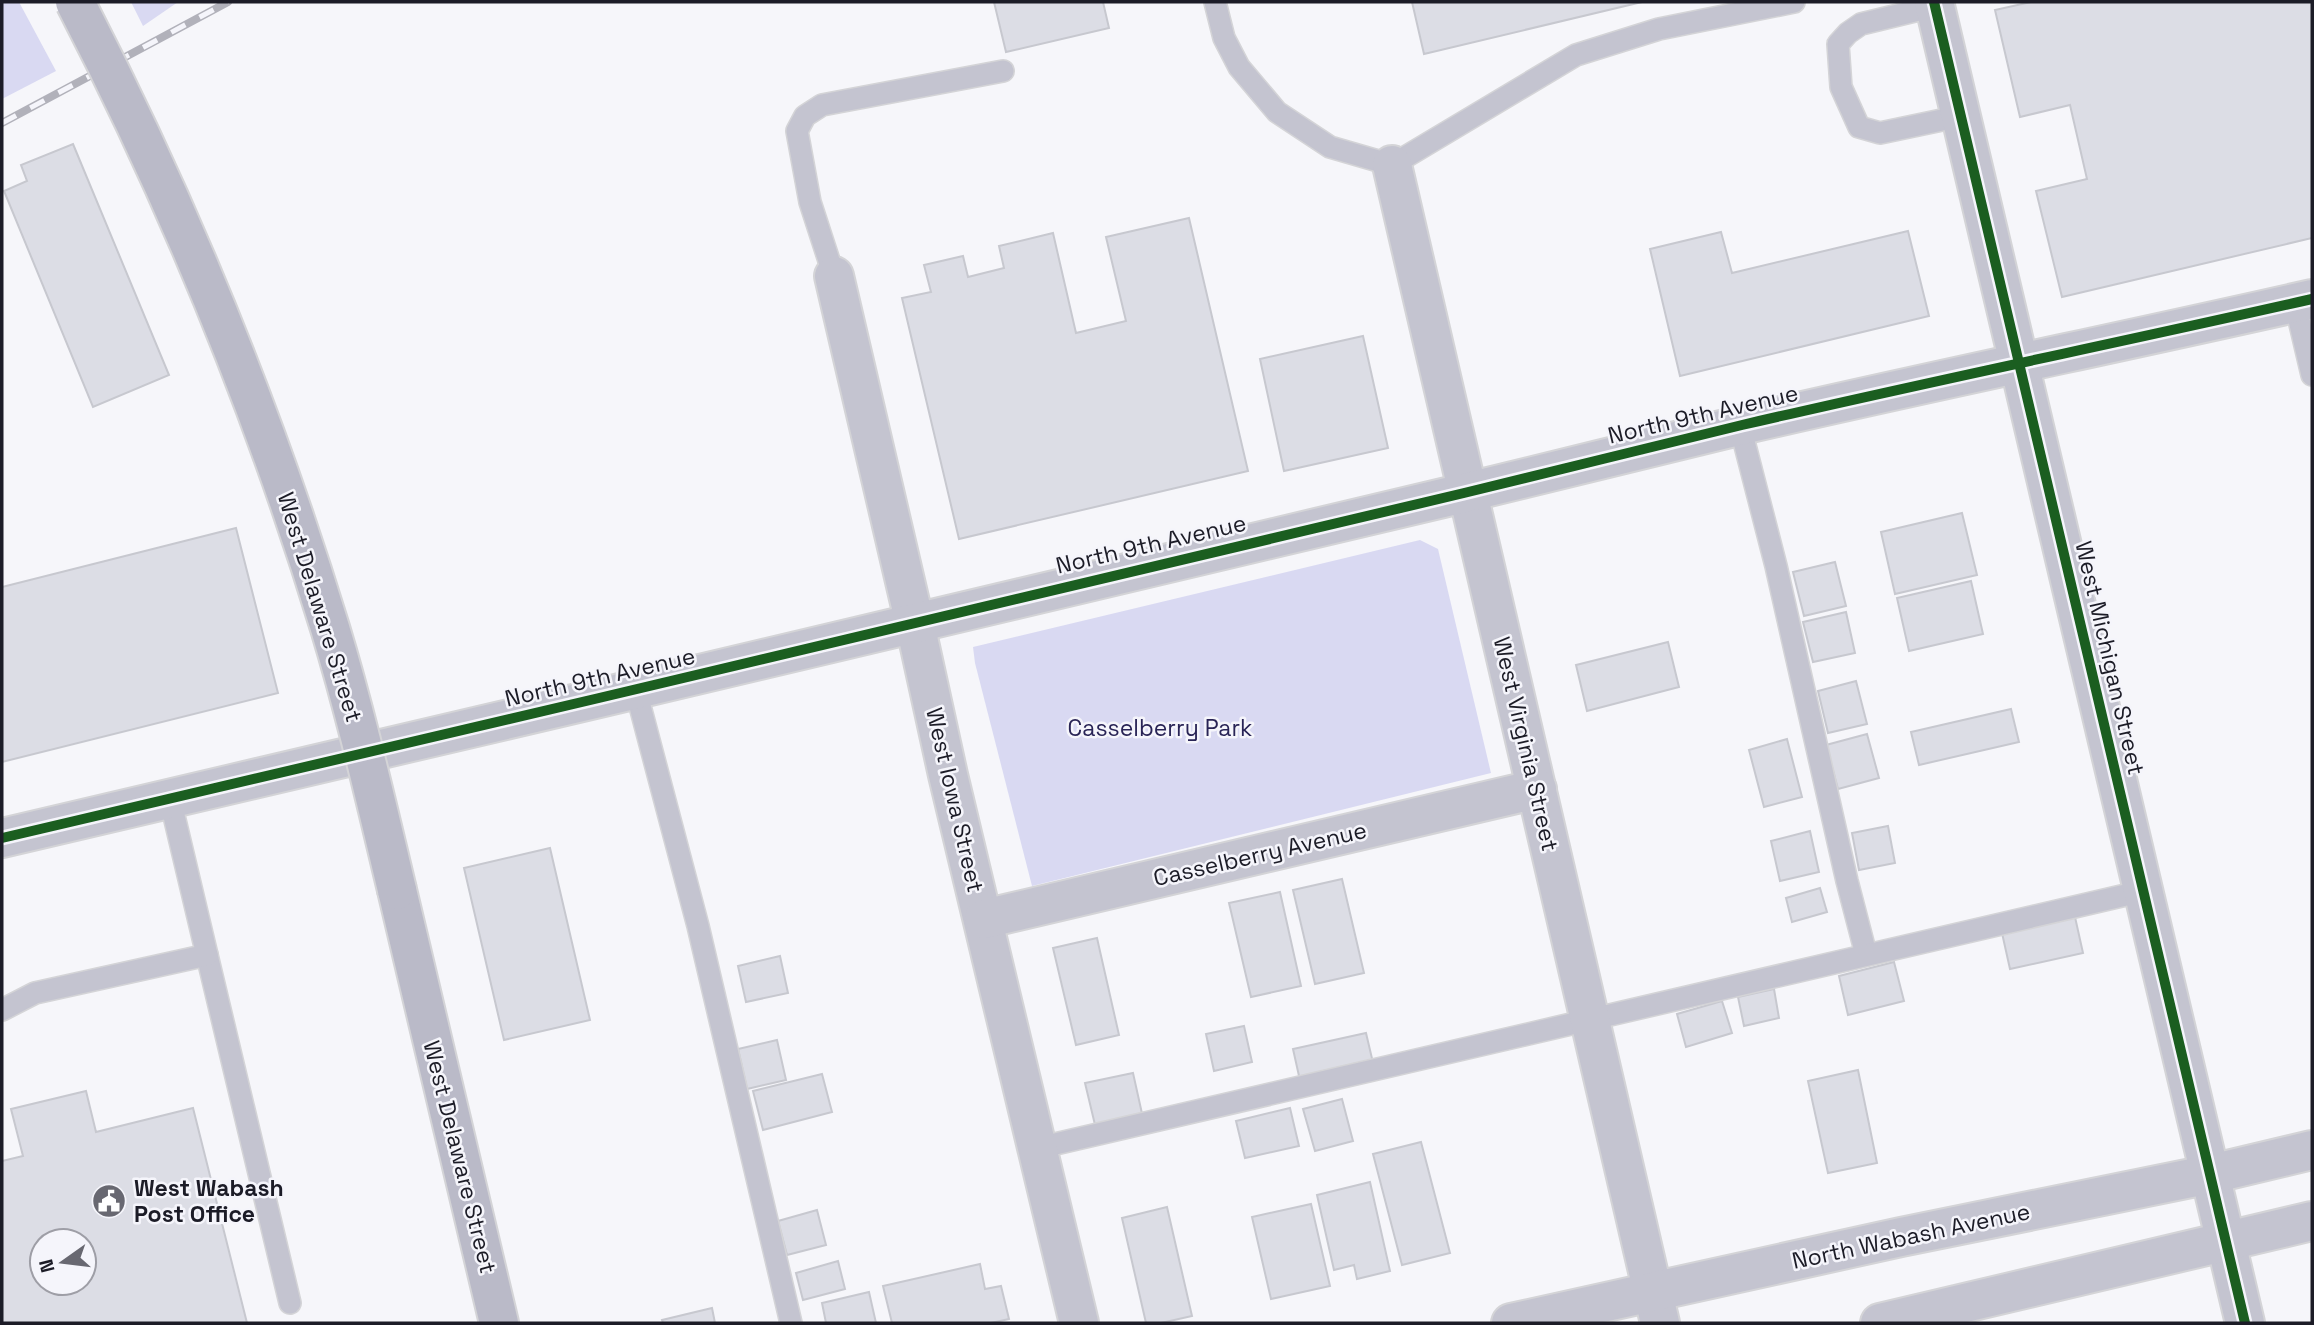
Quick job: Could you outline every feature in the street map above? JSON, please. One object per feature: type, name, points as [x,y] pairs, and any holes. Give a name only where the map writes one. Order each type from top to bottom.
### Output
[{"type":"main road","name":"West Delaware Street","points":[[75,2],[122,91],[241,367],[277,464],[331,630],[372,784],[499,1323]]},
{"type":"street","name":"West Michigan Street","points":[[1934,4],[2245,1323]]},
{"type":"street","name":"West Virginia Street","points":[[1392,165],[1656,1307]]},
{"type":"street","name":"West Iowa Street","points":[[834,276],[948,775],[1079,1323]]},
{"type":"street","name":"North 9th Avenue","points":[[2,838],[636,691],[1740,426],[2304,301]]},
{"type":"street","name":"Casselberry Avenue","points":[[984,919],[1537,789]]},
{"type":"street","name":"North Wabash Avenue","points":[[1511,1323],[1656,1307],[2312,1150]]},
{"type":"street","points":[[1880,1323],[2312,1221]]},
{"type":"lane","points":[[1215,2],[1224,38],[1239,67],[1277,112],[1330,147],[1392,165],[1576,55],[1659,29],[1794,2]]},
{"type":"lane","points":[[1934,4],[1861,24],[1848,33],[1838,44],[1841,87],[1859,127],[1880,133],[1961,116]]},
{"type":"lane","points":[[834,276],[810,202],[801,155],[797,131],[805,116],[821,106],[1003,71]]},
{"type":"lane","points":[[2304,301],[2312,375]]},
{"type":"lane","points":[[1740,426],[1776,566],[1866,954]]},
{"type":"lane","points":[[636,691],[698,926],[791,1323]]},
{"type":"lane","points":[[170,799],[290,1303]]},
{"type":"lane","points":[[1038,1148],[2143,891]]},
{"type":"lane","points":[[2,1010],[35,993],[207,955]]},
{"type":"green space","points":[[2,2],[19,2],[56,71],[2,99]]},
{"type":"green space","points":[[131,2],[178,2],[143,26]]},
{"type":"green space","name":"Casselberry Park","points":[[1420,540],[1438,549],[1491,773],[1032,886],[973,647]]},
{"type":"building","points":[[994,2],[1103,2],[1109,28],[1006,52]]},
{"type":"building","points":[[1412,2],[1642,2],[1424,54]]},
{"type":"building","points":[[2031,2],[2312,2],[2312,238],[2062,297],[2036,191],[2087,179],[2070,105],[2020,117],[1995,10]]},
{"type":"building","points":[[73,144],[169,375],[93,407],[4,191],[27,181],[21,165]]},
{"type":"building","points":[[1189,218],[1248,471],[959,539],[902,298],[931,292],[924,265],[963,256],[968,277],[1004,268],[999,246],[1053,233],[1076,333],[1126,321],[1106,237]]},
{"type":"building","points":[[1908,231],[1929,316],[1680,376],[1650,249],[1721,232],[1732,273]]},
{"type":"building","points":[[1363,336],[1388,448],[1284,471],[1260,359]]},
{"type":"building","points":[[1962,513],[1977,575],[1895,594],[1881,532]]},
{"type":"building","points":[[236,528],[278,693],[2,762],[2,587]]},
{"type":"building","points":[[1835,562],[1846,606],[1804,616],[1793,572]]},
{"type":"building","points":[[1971,581],[1983,634],[1909,651],[1897,598]]},
{"type":"building","points":[[1846,612],[1855,653],[1813,662],[1803,622]]},
{"type":"building","points":[[1668,642],[1679,687],[1587,711],[1576,665]]},
{"type":"building","points":[[1856,681],[1867,724],[1828,733],[1818,691]]},
{"type":"building","points":[[2011,709],[2019,742],[1919,765],[1911,732]]},
{"type":"building","points":[[1867,734],[1879,778],[1838,789],[1826,745]]},
{"type":"building","points":[[1787,739],[1802,797],[1764,807],[1749,750]]},
{"type":"building","points":[[1888,826],[1895,863],[1859,870],[1852,833]]},
{"type":"building","points":[[1810,831],[1819,872],[1780,881],[1771,841]]},
{"type":"building","points":[[550,848],[590,1020],[504,1040],[464,868]]},
{"type":"building","points":[[1342,879],[1364,973],[1315,984],[1293,890]]},
{"type":"building","points":[[1820,888],[1827,912],[1792,922],[1786,898]]},
{"type":"building","points":[[1280,892],[1301,986],[1251,997],[1229,903]]},
{"type":"building","points":[[2075,917],[2083,953],[2010,969],[2002,933]]},
{"type":"building","points":[[1097,938],[1119,1035],[1076,1045],[1053,948]]},
{"type":"building","points":[[780,956],[788,993],[746,1002],[738,966]]},
{"type":"building","points":[[1894,962],[1904,1001],[1848,1015],[1839,976]]},
{"type":"building","points":[[1774,989],[1779,1018],[1744,1026],[1738,997]]},
{"type":"building","points":[[1722,1001],[1732,1033],[1686,1047],[1677,1014]]},
{"type":"building","points":[[1244,1026],[1252,1062],[1214,1071],[1206,1034]]},
{"type":"building","points":[[1366,1033],[1374,1067],[1301,1085],[1293,1049]]},
{"type":"building","points":[[777,1040],[786,1080],[747,1089],[738,1049]]},
{"type":"building","points":[[1858,1070],[1877,1163],[1828,1173],[1808,1081]]},
{"type":"building","points":[[1133,1073],[1143,1118],[1096,1129],[1085,1083]]},
{"type":"building","points":[[822,1074],[832,1112],[763,1130],[753,1091]]},
{"type":"building","name":"West Wabash Post Office","points":[[86,1091],[96,1132],[193,1108],[247,1323],[2,1323],[2,1161],[23,1156],[11,1109]]},
{"type":"building","points":[[1342,1099],[1353,1141],[1315,1151],[1303,1109]]},
{"type":"building","points":[[1290,1108],[1299,1146],[1245,1158],[1236,1121]]},
{"type":"building","points":[[1421,1142],[1450,1253],[1402,1265],[1373,1154]]},
{"type":"building","points":[[1370,1182],[1390,1271],[1357,1279],[1354,1265],[1334,1270],[1317,1195]]},
{"type":"building","points":[[1311,1204],[1330,1286],[1271,1299],[1252,1217]]},
{"type":"building","points":[[1167,1207],[1192,1316],[1161,1323],[1146,1323],[1122,1218]]},
{"type":"building","points":[[817,1210],[826,1245],[787,1255],[778,1221]]},
{"type":"building","points":[[838,1261],[845,1289],[803,1300],[796,1273]]},
{"type":"building","points":[[980,1264],[985,1289],[1001,1286],[1009,1319],[991,1323],[892,1323],[883,1286]]},
{"type":"building","points":[[869,1292],[876,1323],[826,1323],[822,1303]]},
{"type":"building","points":[[712,1308],[715,1323],[663,1323],[662,1320]]},
{"type":"railway","points":[[2,123],[228,2]]},
{"type":"cycle path","points":[[1934,2],[2245,1323]]},
{"type":"cycle path","points":[[2,838],[1742,425],[2312,299]]},
{"type":"place","name":"West Wabash Post Office","points":[[109,1201]]}]
